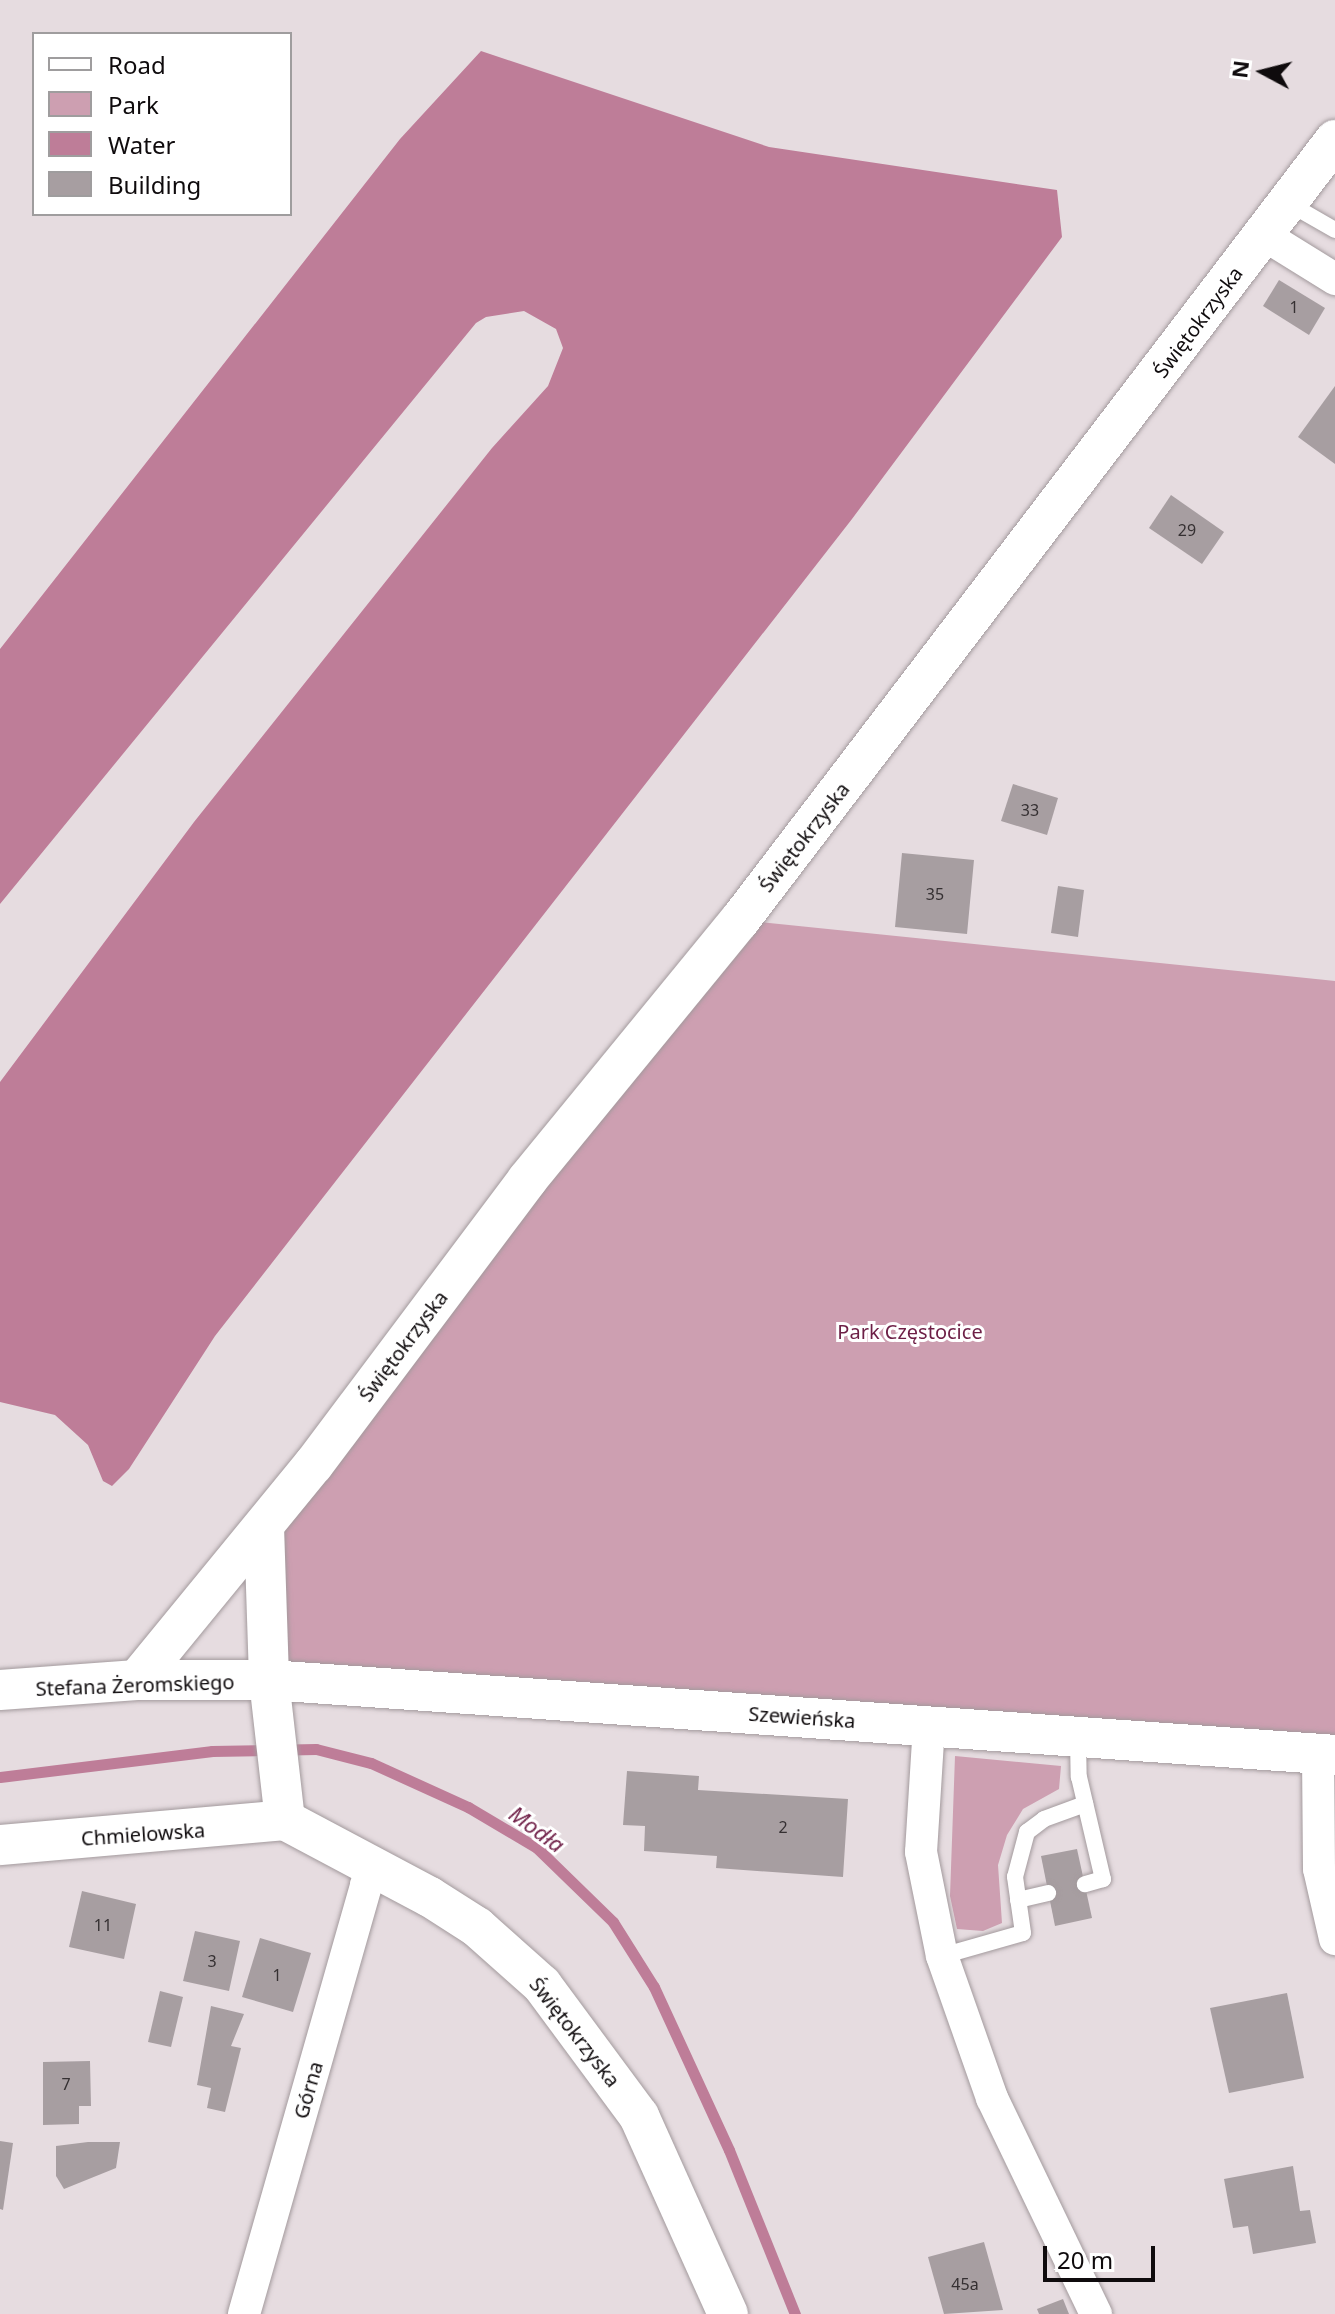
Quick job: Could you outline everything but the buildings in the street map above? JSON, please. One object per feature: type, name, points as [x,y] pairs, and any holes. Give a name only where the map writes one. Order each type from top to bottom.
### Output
[{"type":"street","name":"Świętokrzyska","points":[[137,1680],[264,1527],[527,1180],[740,920],[1335,140]]},
{"type":"street","points":[[1264,235],[1335,279]]},
{"type":"street","points":[[264,1527],[272,1700],[285,1820]]},
{"type":"street","name":"Stefana Żeromskiego","points":[[0,1690],[137,1680],[272,1700]]},
{"type":"street","name":"Szewieńska","points":[[272,1700],[929,1725],[1326,1755]]},
{"type":"street","points":[[929,1725],[921,1852],[942,1956],[992,2098],[1096,2314]]},
{"type":"street","points":[[1326,1755],[1319,1869],[1335,1939]]},
{"type":"street","name":"Świętokrzyska","points":[[285,1820],[377,1867],[477,1927],[552,1997],[639,2116],[728,2314]]},
{"type":"street","name":"Chmielowska","points":[[0,1845],[285,1820]]},
{"type":"street","name":"Górna","points":[[244,2314],[366,1885],[377,1867]]},
{"type":"lane","points":[[1286,202],[1335,230]]},
{"type":"lane","points":[[1078,1736],[1085,1804],[1103,1879],[1085,1884]]},
{"type":"lane","points":[[942,1956],[1023,1933],[1015,1877],[1027,1832],[1044,1819],[1085,1804]]},
{"type":"lane","points":[[1018,1900],[1048,1893]]},
{"type":"green space","name":"Park Częstocice","points":[[740,920],[1335,981],[1335,1755],[269,1680],[264,1527]]},
{"type":"green space","points":[[955,1756],[1061,1766],[1059,1789],[1023,1809],[1007,1835],[998,1865],[1002,1923],[983,1931],[957,1929],[950,1896]]},
{"type":"water","points":[[481,51],[769,147],[1057,190],[1062,237],[852,519],[215,1336],[129,1469],[112,1486],[103,1481],[88,1445],[55,1415],[0,1402],[0,1082],[194,822],[492,448],[548,386],[563,348],[556,329],[524,311],[486,317],[476,323],[0,904],[0,649],[400,139]]},
{"type":"waterway","name":"Modła","points":[[0,1777],[212,1751],[316,1749],[371,1763],[468,1807],[537,1848],[613,1922],[654,1987],[729,2150],[795,2314]]}]
